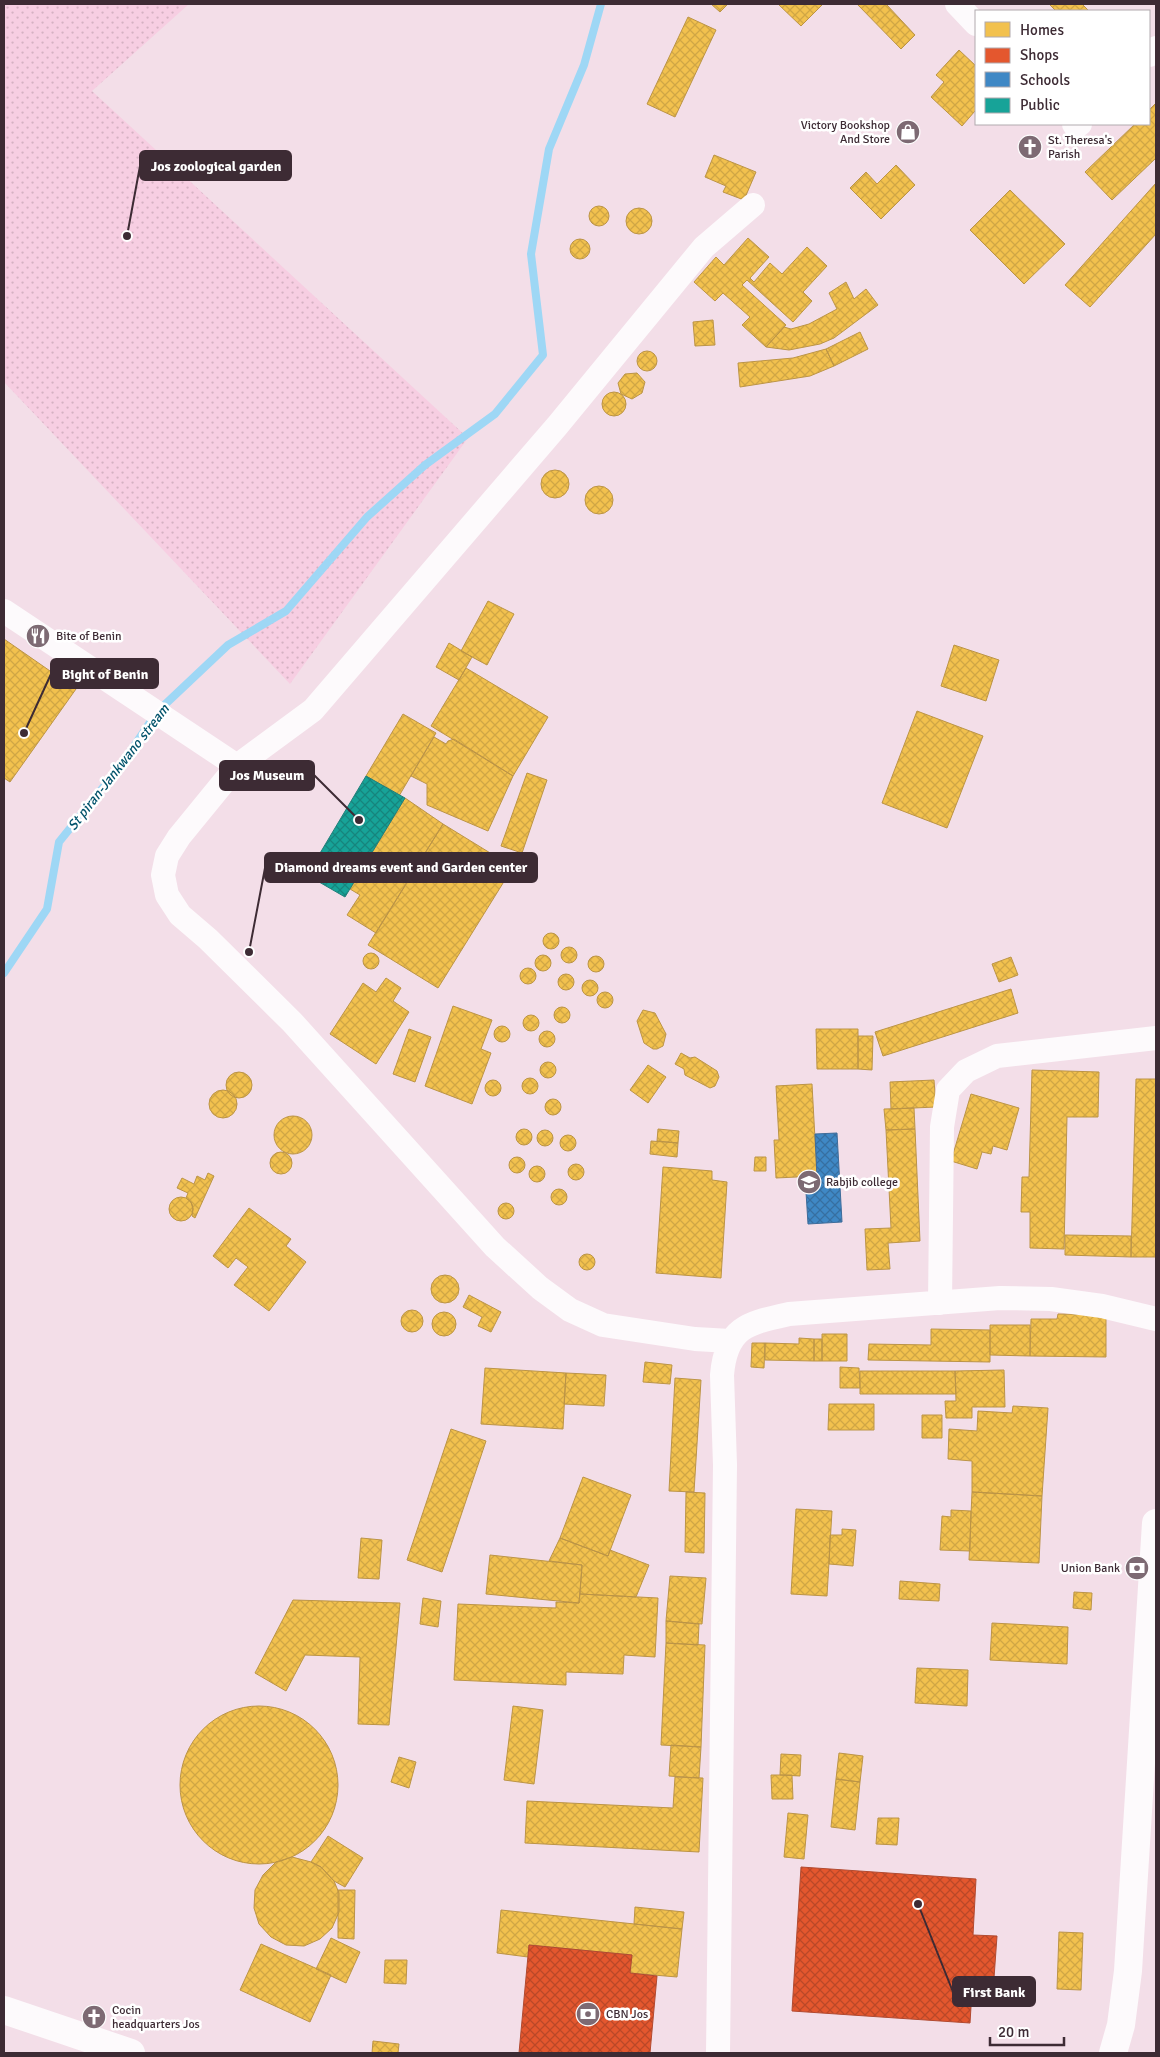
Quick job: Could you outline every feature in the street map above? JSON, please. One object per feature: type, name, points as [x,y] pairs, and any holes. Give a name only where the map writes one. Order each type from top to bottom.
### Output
[{"type":"main road","points":[[1113,2053],[1121,2025],[1128,1971],[1156,1523]]},
{"type":"main road","points":[[1128,1971],[1132,2053]]},
{"type":"main road","points":[[4,2010],[131,2053]]},
{"type":"street","points":[[957,4],[975,23]]},
{"type":"street","points":[[730,1342],[695,1339],[604,1325],[570,1310],[540,1288],[494,1248],[292,1022],[208,939],[180,915],[167,895],[163,875],[167,856],[179,837],[237,766],[313,710],[557,426],[704,247],[753,205]]},
{"type":"street","points":[[4,611],[237,766]]},
{"type":"street","points":[[940,1303],[942,1127],[948,1090],[966,1071],[997,1056],[1156,1038]]},
{"type":"street","points":[[718,2053],[725,1465],[722,1375],[723,1360],[730,1342],[744,1327],[789,1314],[1000,1298],[1051,1299],[1102,1306],[1156,1320]]},
{"type":"shaded area","points":[[4,4],[189,4],[92,91],[468,438],[290,684],[4,382]]},
{"type":"building: Homes","points":[[711,4],[728,4],[720,12]]},
{"type":"building: Homes","points":[[778,4],[823,4],[801,26]]},
{"type":"building: Homes","points":[[857,4],[886,4],[915,35],[901,49]]},
{"type":"building: Homes","points":[[1049,4],[1082,4],[1088,10],[1055,10]]},
{"type":"building: Homes","points":[[688,17],[716,30],[675,117],[647,104]]},
{"type":"building: Homes","points":[[959,50],[975,65],[975,111],[962,126],[931,97],[944,82],[936,75]]},
{"type":"building: Homes","points":[[1156,103],[1156,158],[1112,200],[1085,172],[1134,125],[1150,125],[1150,109]]},
{"type":"building: Homes","points":[[714,155],[756,172],[744,200],[723,192],[726,186],[705,177]]},
{"type":"building: Homes","points":[[896,165],[915,185],[881,219],[850,188],[866,172],[877,184]]},
{"type":"building: Homes","points":[[1156,183],[1156,234],[1090,307],[1065,285]]},
{"type":"building: Homes","points":[[1010,190],[1065,244],[1024,284],[970,230]]},
{"type":"building: Homes","points":[[599,206],[606,209],[609,216],[606,223],[599,226],[592,223],[589,216],[592,209]]},
{"type":"building: Homes","points":[[639,208],[648,212],[652,221],[648,230],[639,234],[630,230],[626,221],[630,212]]},
{"type":"building: Homes","points":[[748,238],[769,257],[750,278],[754,282],[770,263],[782,274],[807,247],[827,266],[803,292],[812,301],[793,322],[747,280],[742,285],[786,325],[766,347],[742,325],[750,317],[723,293],[715,301],[694,282],[716,257],[724,265]]},
{"type":"building: Homes","points":[[580,239],[587,242],[590,249],[587,256],[580,259],[573,256],[570,249],[573,242]]},
{"type":"building: Homes","points":[[846,282],[854,299],[866,289],[878,305],[834,338],[820,344],[789,350],[766,347],[784,327],[791,329],[809,324],[837,309],[829,293]]},
{"type":"building: Homes","points":[[713,320],[715,345],[695,346],[693,322]]},
{"type":"building: Homes","points":[[860,332],[868,349],[834,366],[826,349]]},
{"type":"building: Homes","points":[[826,349],[834,366],[810,376],[740,387],[738,363],[793,358]]},
{"type":"building: Homes","points":[[647,351],[654,354],[657,361],[654,368],[647,371],[640,368],[637,361],[640,354]]},
{"type":"building: Homes","points":[[637,373],[645,382],[642,393],[632,399],[621,394],[618,383],[625,374]]},
{"type":"building: Homes","points":[[609,392],[619,392],[626,399],[626,409],[619,416],[609,416],[602,409],[602,399]]},
{"type":"building: Homes","points":[[555,470],[565,474],[569,484],[565,494],[555,498],[545,494],[541,484],[545,474]]},
{"type":"building: Homes","points":[[599,486],[609,490],[613,500],[609,510],[599,514],[589,510],[585,500],[589,490]]},
{"type":"building: Homes","points":[[488,601],[514,614],[487,665],[461,651]]},
{"type":"building: Homes","points":[[4,639],[76,689],[10,782],[4,778]]},
{"type":"building: Homes","points":[[449,643],[472,657],[459,680],[436,667]]},
{"type":"building: Homes","points":[[954,645],[999,660],[986,701],[941,686]]},
{"type":"building: Homes","points":[[466,668],[548,717],[513,776],[431,726]]},
{"type":"building: Homes","points":[[917,711],[983,736],[947,828],[882,803]]},
{"type":"building: Homes","points":[[403,714],[436,733],[399,796],[366,776]]},
{"type":"building: Homes","points":[[434,737],[446,744],[454,739],[513,776],[488,831],[427,805],[427,784],[411,776]]},
{"type":"building: Homes","points":[[527,773],[547,780],[522,853],[501,846]]},
{"type":"building: Homes","points":[[405,798],[443,824],[376,933],[347,915],[360,895],[350,889]]},
{"type":"building: Homes","points":[[443,824],[513,867],[438,988],[368,945]]},
{"type":"building: Homes","points":[[548,933],[554,933],[559,938],[557,947],[548,949],[543,944],[543,938]]},
{"type":"building: Homes","points":[[566,947],[572,947],[577,952],[575,961],[566,963],[561,958],[561,952]]},
{"type":"building: Homes","points":[[368,953],[374,953],[379,958],[377,967],[368,969],[363,964],[363,958]]},
{"type":"building: Homes","points":[[540,955],[546,955],[551,960],[549,969],[540,971],[535,966],[535,960]]},
{"type":"building: Homes","points":[[593,956],[599,956],[604,961],[602,970],[593,972],[588,967],[588,961]]},
{"type":"building: Homes","points":[[1011,957],[1018,975],[999,982],[992,964]]},
{"type":"building: Homes","points":[[525,968],[531,968],[536,973],[534,982],[525,984],[520,979],[520,973]]},
{"type":"building: Homes","points":[[563,974],[569,974],[574,979],[572,988],[563,990],[558,985],[558,979]]},
{"type":"building: Homes","points":[[386,978],[401,988],[393,1001],[409,1012],[376,1064],[330,1034],[363,983],[376,992]]},
{"type":"building: Homes","points":[[587,980],[593,980],[598,985],[596,994],[587,996],[582,991],[582,985]]},
{"type":"building: Homes","points":[[1011,989],[1018,1013],[883,1056],[875,1032]]},
{"type":"building: Homes","points":[[602,992],[608,992],[613,997],[611,1006],[602,1008],[597,1003],[597,997]]},
{"type":"building: Homes","points":[[453,1006],[492,1020],[481,1049],[491,1053],[472,1104],[425,1086]]},
{"type":"building: Homes","points":[[559,1007],[565,1007],[570,1012],[568,1021],[559,1023],[554,1018],[554,1012]]},
{"type":"building: Homes","points":[[643,1010],[655,1013],[666,1034],[663,1046],[657,1049],[653,1049],[644,1043],[637,1021]]},
{"type":"building: Homes","points":[[528,1015],[534,1015],[539,1020],[537,1029],[528,1031],[523,1026],[523,1020]]},
{"type":"building: Homes","points":[[499,1026],[505,1026],[510,1031],[508,1040],[499,1042],[494,1037],[494,1031]]},
{"type":"building: Homes","points":[[409,1029],[431,1037],[415,1082],[393,1074]]},
{"type":"building: Homes","points":[[816,1029],[858,1029],[858,1069],[817,1069]]},
{"type":"building: Homes","points":[[544,1031],[550,1031],[555,1036],[553,1045],[544,1047],[539,1042],[539,1036]]},
{"type":"building: Homes","points":[[858,1036],[873,1036],[872,1070],[858,1069]]},
{"type":"building: Homes","points":[[681,1053],[690,1058],[695,1057],[717,1071],[719,1077],[715,1086],[710,1088],[685,1075],[684,1069],[675,1064]]},
{"type":"building: Homes","points":[[545,1062],[551,1062],[556,1067],[554,1076],[545,1078],[540,1073],[540,1067]]},
{"type":"building: Homes","points":[[648,1065],[666,1077],[648,1103],[630,1090]]},
{"type":"building: Homes","points":[[1032,1070],[1099,1072],[1098,1117],[1067,1117],[1064,1249],[1030,1248],[1030,1212],[1021,1212],[1022,1177],[1029,1177]]},
{"type":"building: Homes","points":[[239,1072],[248,1076],[252,1085],[248,1094],[239,1098],[230,1094],[226,1085],[230,1076]]},
{"type":"building: Homes","points":[[527,1078],[533,1078],[538,1083],[536,1092],[527,1094],[522,1089],[522,1083]]},
{"type":"building: Homes","points":[[1136,1079],[1156,1079],[1156,1257],[1131,1257]]},
{"type":"building: Homes","points":[[490,1080],[496,1080],[501,1085],[499,1094],[490,1096],[485,1091],[485,1085]]},
{"type":"building: Homes","points":[[934,1080],[936,1107],[891,1109],[890,1082]]},
{"type":"building: Homes","points":[[812,1084],[817,1176],[776,1178],[774,1140],[779,1140],[776,1086]]},
{"type":"building: Homes","points":[[223,1090],[233,1094],[237,1104],[233,1114],[223,1118],[213,1114],[209,1104],[213,1094]]},
{"type":"building: Homes","points":[[971,1094],[1019,1108],[1007,1150],[993,1146],[991,1154],[982,1152],[977,1169],[951,1161]]},
{"type":"building: Homes","points":[[550,1099],[556,1099],[561,1104],[559,1113],[550,1115],[545,1110],[545,1104]]},
{"type":"building: Homes","points":[[914,1108],[915,1129],[886,1130],[884,1109]]},
{"type":"building: Homes","points":[[293,1116],[306,1122],[312,1135],[306,1148],[293,1154],[280,1148],[274,1135],[280,1122]]},
{"type":"building: Homes","points":[[521,1129],[527,1129],[532,1134],[530,1143],[521,1145],[516,1140],[516,1134]]},
{"type":"building: Homes","points":[[658,1129],[679,1131],[678,1143],[657,1141]]},
{"type":"building: Homes","points":[[915,1129],[920,1241],[888,1243],[890,1269],[867,1270],[865,1229],[891,1228],[886,1130]]},
{"type":"building: Homes","points":[[542,1130],[548,1130],[553,1135],[551,1144],[542,1146],[537,1141],[537,1135]]},
{"type":"building: Homes","points":[[565,1135],[571,1135],[576,1140],[574,1149],[565,1151],[560,1146],[560,1140]]},
{"type":"building: Homes","points":[[651,1141],[678,1143],[677,1157],[650,1154]]},
{"type":"building: Homes","points":[[277,1152],[285,1152],[292,1159],[292,1167],[285,1174],[277,1174],[270,1167],[270,1159]]},
{"type":"building: Homes","points":[[514,1157],[520,1157],[525,1162],[523,1171],[514,1173],[509,1168],[509,1162]]},
{"type":"building: Homes","points":[[755,1157],[766,1157],[766,1171],[754,1171]]},
{"type":"building: Homes","points":[[573,1164],[579,1164],[584,1169],[582,1178],[573,1180],[568,1175],[568,1169]]},
{"type":"building: Homes","points":[[534,1166],[540,1166],[545,1171],[543,1180],[534,1182],[529,1177],[529,1171]]},
{"type":"building: Homes","points":[[663,1167],[712,1171],[712,1180],[727,1182],[721,1278],[656,1273]]},
{"type":"building: Homes","points":[[208,1173],[214,1176],[195,1218],[192,1216],[191,1202],[186,1198],[188,1193],[177,1188],[182,1178],[194,1184],[197,1176],[205,1180]]},
{"type":"building: Homes","points":[[556,1189],[562,1189],[567,1194],[565,1203],[556,1205],[551,1200],[551,1194]]},
{"type":"building: Homes","points":[[181,1197],[190,1200],[193,1209],[190,1218],[181,1221],[172,1218],[169,1209],[172,1200]]},
{"type":"building: Homes","points":[[503,1203],[509,1203],[514,1208],[512,1217],[503,1219],[498,1214],[498,1208]]},
{"type":"building: Homes","points":[[249,1208],[291,1239],[286,1246],[306,1262],[269,1311],[234,1285],[248,1267],[236,1258],[228,1268],[213,1256]]},
{"type":"building: Homes","points":[[1065,1235],[1131,1236],[1131,1257],[1065,1255]]},
{"type":"building: Homes","points":[[584,1254],[590,1254],[595,1259],[593,1268],[584,1270],[579,1265],[579,1259]]},
{"type":"building: Homes","points":[[445,1275],[455,1279],[459,1289],[455,1299],[445,1303],[435,1299],[431,1289],[435,1279]]},
{"type":"building: Homes","points":[[469,1295],[501,1312],[491,1332],[478,1326],[482,1317],[463,1307]]},
{"type":"building: Homes","points":[[412,1310],[420,1313],[423,1321],[420,1329],[412,1332],[404,1329],[401,1321],[404,1313]]},
{"type":"building: Homes","points":[[444,1312],[453,1315],[456,1324],[453,1333],[444,1336],[435,1333],[432,1324],[435,1315]]},
{"type":"building: Homes","points":[[1058,1314],[1106,1315],[1106,1357],[1030,1356],[1031,1319],[1057,1319]]},
{"type":"building: Homes","points":[[990,1325],[1030,1325],[1030,1356],[990,1355]]},
{"type":"building: Homes","points":[[931,1329],[990,1330],[990,1362],[868,1360],[869,1344],[931,1345]]},
{"type":"building: Homes","points":[[822,1334],[847,1334],[847,1361],[822,1361]]},
{"type":"building: Homes","points":[[799,1338],[814,1339],[814,1361],[765,1360],[765,1343],[799,1344]]},
{"type":"building: Homes","points":[[814,1339],[822,1339],[822,1361],[814,1361]]},
{"type":"building: Homes","points":[[752,1343],[765,1343],[764,1368],[751,1367]]},
{"type":"building: Homes","points":[[645,1362],[672,1365],[670,1384],[643,1382]]},
{"type":"building: Homes","points":[[840,1367],[859,1368],[860,1388],[840,1388]]},
{"type":"building: Homes","points":[[485,1368],[566,1373],[563,1429],[481,1424]]},
{"type":"building: Homes","points":[[1004,1370],[1005,1407],[972,1407],[972,1418],[946,1418],[945,1401],[956,1401],[955,1371]]},
{"type":"building: Homes","points":[[860,1371],[955,1371],[956,1394],[860,1394]]},
{"type":"building: Homes","points":[[566,1373],[606,1375],[604,1406],[564,1404]]},
{"type":"building: Homes","points":[[675,1378],[701,1380],[694,1492],[669,1491]]},
{"type":"building: Homes","points":[[829,1404],[874,1404],[874,1430],[828,1430]]},
{"type":"building: Homes","points":[[1013,1406],[1048,1408],[1042,1496],[972,1492],[972,1461],[948,1459],[949,1429],[977,1431],[978,1411],[1012,1413]]},
{"type":"building: Homes","points":[[922,1415],[942,1415],[942,1438],[922,1438]]},
{"type":"building: Homes","points":[[451,1429],[486,1441],[442,1572],[407,1560]]},
{"type":"building: Homes","points":[[583,1477],[631,1495],[608,1556],[560,1538]]},
{"type":"building: Homes","points":[[686,1492],[705,1493],[704,1553],[685,1552]]},
{"type":"building: Homes","points":[[972,1492],[1042,1496],[1039,1563],[969,1560]]},
{"type":"building: Homes","points":[[796,1509],[832,1511],[827,1596],[791,1594]]},
{"type":"building: Homes","points":[[951,1510],[971,1511],[970,1551],[940,1550],[942,1516],[951,1517]]},
{"type":"building: Homes","points":[[842,1529],[856,1530],[853,1566],[829,1564],[830,1535],[842,1535]]},
{"type":"building: Homes","points":[[361,1538],[382,1540],[379,1579],[358,1578]]},
{"type":"building: Homes","points":[[560,1538],[608,1556],[610,1550],[649,1565],[636,1597],[580,1594],[582,1565],[549,1561]]},
{"type":"building: Homes","points":[[490,1555],[582,1565],[579,1603],[486,1594]]},
{"type":"building: Homes","points":[[670,1576],[706,1578],[702,1624],[666,1621]]},
{"type":"building: Homes","points":[[900,1581],[940,1584],[939,1601],[899,1599]]},
{"type":"building: Homes","points":[[1074,1592],[1092,1593],[1091,1610],[1073,1608]]},
{"type":"building: Homes","points":[[580,1594],[658,1598],[655,1657],[624,1655],[623,1674],[566,1672],[566,1685],[454,1680],[458,1604],[556,1608],[556,1602],[579,1603]]},
{"type":"building: Homes","points":[[423,1598],[441,1601],[438,1627],[420,1624]]},
{"type":"building: Homes","points":[[293,1600],[400,1603],[389,1725],[358,1724],[360,1657],[305,1655],[286,1691],[255,1673]]},
{"type":"building: Homes","points":[[666,1621],[699,1624],[698,1645],[666,1643]]},
{"type":"building: Homes","points":[[992,1623],[1068,1627],[1067,1664],[990,1660]]},
{"type":"building: Homes","points":[[666,1643],[705,1645],[701,1747],[661,1745]]},
{"type":"building: Homes","points":[[917,1668],[968,1670],[967,1706],[915,1703]]},
{"type":"building: Homes","points":[[259,1706],[289,1712],[315,1729],[332,1755],[338,1785],[332,1815],[315,1841],[289,1858],[259,1864],[229,1858],[203,1841],[186,1815],[180,1785],[186,1755],[203,1729],[229,1712]]},
{"type":"building: Homes","points":[[513,1706],[543,1710],[534,1784],[504,1780]]},
{"type":"building: Homes","points":[[671,1745],[701,1747],[699,1778],[669,1776]]},
{"type":"building: Homes","points":[[839,1753],[863,1756],[860,1782],[836,1779]]},
{"type":"building: Homes","points":[[781,1754],[801,1755],[800,1776],[780,1775]]},
{"type":"building: Homes","points":[[399,1757],[416,1762],[409,1788],[391,1782]]},
{"type":"building: Homes","points":[[771,1775],[792,1775],[793,1799],[772,1799]]},
{"type":"building: Homes","points":[[675,1777],[703,1778],[699,1852],[525,1843],[527,1801],[673,1808]]},
{"type":"building: Homes","points":[[836,1779],[860,1782],[855,1830],[831,1827]]},
{"type":"building: Homes","points":[[788,1813],[808,1815],[804,1859],[784,1857]]},
{"type":"building: Homes","points":[[878,1818],[899,1818],[897,1845],[876,1844]]},
{"type":"building: Homes","points":[[328,1836],[363,1858],[345,1887],[334,1881],[321,1867],[311,1862]]},
{"type":"building: Homes","points":[[292,1857],[321,1867],[334,1881],[339,1893],[339,1912],[332,1928],[320,1939],[304,1946],[286,1945],[271,1937],[259,1924],[254,1908],[255,1890],[263,1875],[276,1862]]},
{"type":"building: Homes","points":[[338,1890],[355,1890],[354,1939],[338,1938]]},
{"type":"building: Homes","points":[[635,1907],[684,1912],[682,1929],[634,1924]]},
{"type":"building: Homes","points":[[501,1910],[682,1929],[677,1977],[630,1973],[632,1955],[529,1945],[528,1957],[497,1953]]},
{"type":"building: Homes","points":[[1059,1932],[1083,1933],[1081,1990],[1057,1989]]},
{"type":"building: Homes","points":[[331,1938],[360,1952],[346,1983],[316,1969]]},
{"type":"building: Homes","points":[[261,1944],[331,1975],[310,2022],[240,1990]]},
{"type":"building: Homes","points":[[385,1960],[407,1960],[406,1984],[384,1983]]},
{"type":"building: Homes","points":[[373,2041],[399,2044],[398,2053],[372,2053]]},
{"type":"building: Shops","points":[[801,1867],[976,1879],[973,1935],[997,1936],[993,1992],[972,1990],[970,2023],[792,2011]]},
{"type":"building: Shops","name":"CBN Jos","points":[[529,1945],[632,1955],[630,1973],[657,1976],[650,2053],[519,2053]]},
{"type":"building: Schools","points":[[837,1133],[842,1222],[808,1224],[805,1176],[817,1176],[815,1134]]},
{"type":"building: Public","points":[[366,776],[405,798],[345,897],[307,875]]},
{"type":"waterway","name":"St piran-Jankwano stream","points":[[4,973],[47,909],[59,842],[122,764],[157,712],[228,645],[286,611],[367,517],[425,465],[495,414],[543,355],[531,254],[549,149],[584,65],[601,4]]},
{"type":"place","name":"Victory Bookshop And Store","points":[[908,132]]},
{"type":"place","name":"St. Theresa's Parish","points":[[1030,147]]},
{"type":"place","name":"Jos zoological garden","points":[[127,236]]},
{"type":"place","name":"Bite of Benin","points":[[38,636]]},
{"type":"place","name":"Bight of Benin","points":[[24,733]]},
{"type":"place","name":"Jos Museum","points":[[359,820]]},
{"type":"place","name":"Diamond dreams event and Garden center","points":[[249,952]]},
{"type":"place","name":"Rabjib college","points":[[809,1182]]},
{"type":"place","name":"Union Bank","points":[[1137,1568]]},
{"type":"place","name":"First Bank","points":[[918,1904]]},
{"type":"place","name":"CBN Jos","points":[[588,2014]]},
{"type":"place","name":"Cocin headquarters Jos","points":[[94,2017]]}]
